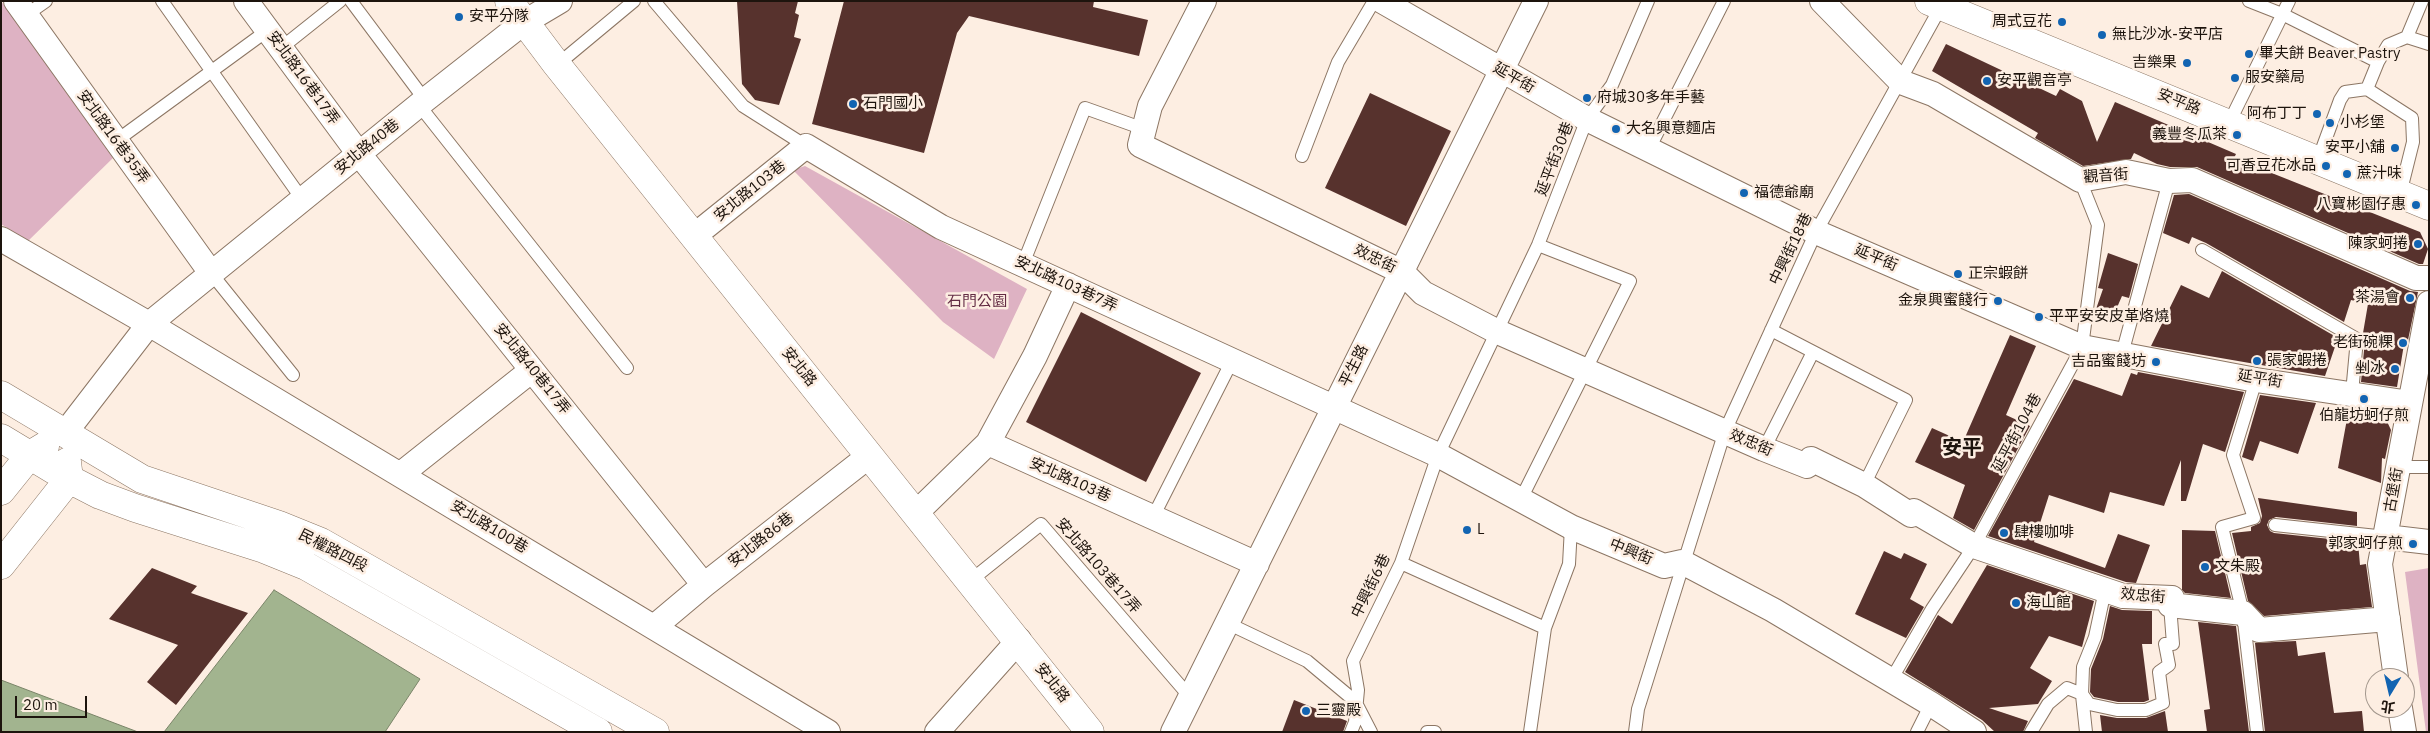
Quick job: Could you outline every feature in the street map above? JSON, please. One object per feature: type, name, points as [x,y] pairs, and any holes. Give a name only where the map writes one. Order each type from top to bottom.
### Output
[{"type":"street","name":"安北路16巷17弄","points":[[246,1],[359,154]]},
{"type":"street","name":"安北路40巷","points":[[65,434],[149,324],[422,103],[516,12],[560,1]]},
{"type":"street","name":"效忠街","points":[[1204,1],[1150,106],[1140,145],[1402,272],[1423,293],[1498,332],[1764,449],[1807,466],[1812,459],[1864,485],[1911,515],[1914,511],[1974,546],[2123,596],[2172,598],[2170,605],[2243,613]]},
{"type":"street","name":"延平街","points":[[1382,1],[1588,119],[1816,232],[2082,347],[2256,380],[2410,404]]},
{"type":"street","name":"平生路","points":[[1173,732],[1536,1]]},
{"type":"street","name":"觀音街","points":[[1822,1],[1901,82],[1933,94],[2080,180],[2126,172],[2169,180],[2192,180],[2416,278],[2429,278]]},
{"type":"street","name":"安平路","points":[[1938,3],[2429,206]]},
{"type":"street","name":"安北路16巷35弄","points":[[21,8],[211,273]]},
{"type":"street","name":"安北路","points":[[516,12],[869,456],[1019,640],[1090,732]]},
{"type":"street","name":"安北路103巷","points":[[694,236],[806,146]]},
{"type":"street","name":"安北路103巷7弄","points":[[806,146],[941,226],[1333,408]]},
{"type":"street","name":"安北路40巷17弄","points":[[359,154],[704,585]]},
{"type":"street","name":"安北路100巷","points":[[1,239],[149,324],[401,474],[828,732]]},
{"type":"street","points":[[916,513],[988,444],[1035,356],[1068,285]]},
{"type":"street","name":"古堡街","points":[[2395,668],[2380,564],[2429,303]]},
{"type":"street","points":[[401,474],[532,370]]},
{"type":"street","name":"民權路四段","points":[[1,395],[142,479],[279,525],[322,542],[655,732]]},
{"type":"street","name":"中興街","points":[[1333,408],[1438,455],[1571,527],[1664,566],[1682,562]]},
{"type":"street","points":[[1,491],[30,455],[65,434],[68,480],[1,565]]},
{"type":"street","name":"民權路四段","points":[[1,438],[68,480],[135,508],[264,549],[306,566],[598,732]]},
{"type":"street","name":"安北路103巷","points":[[988,444],[1257,564]]},
{"type":"street","name":"安北路86巷","points":[[654,627],[704,585],[869,456]]},
{"type":"street","points":[[2386,537],[2429,542]]},
{"type":"street","points":[[1682,562],[1772,610],[1932,704],[1974,732]]},
{"type":"street","points":[[2243,613],[2259,630],[2388,618]]},
{"type":"street","points":[[937,732],[1019,640]]},
{"type":"street","points":[[2402,718],[2404,732]]},
{"type":"lane","points":[[21,8],[46,1]]},
{"type":"lane","points":[[162,1],[302,199]]},
{"type":"lane","points":[[116,141],[212,71],[274,39],[340,1]]},
{"type":"lane","points":[[351,1],[422,103],[627,368]]},
{"type":"lane","points":[[557,65],[634,1]]},
{"type":"lane","points":[[654,1],[743,106],[806,146]]},
{"type":"lane","points":[[1302,156],[1338,62],[1374,1]]},
{"type":"lane","name":"延平街30巷","points":[[1498,332],[1538,246],[1588,119],[1612,85],[1648,1]]},
{"type":"lane","points":[[1649,148],[1724,1]]},
{"type":"lane","points":[[2249,1],[2282,14],[2378,62]]},
{"type":"lane","points":[[2229,122],[2289,1]]},
{"type":"lane","points":[[2407,37],[2422,1]]},
{"type":"lane","name":"中興街18巷","points":[[1682,562],[1724,431],[1816,232],[1901,82],[1938,3]]},
{"type":"lane","points":[[2367,89],[2388,44],[2407,37],[2429,44]]},
{"type":"lane","points":[[2318,160],[2340,100],[2345,92],[2367,89],[2412,118],[2414,142],[2400,194]]},
{"type":"lane","points":[[1022,264],[1085,108],[1144,129]]},
{"type":"lane","name":"延平街104巷","points":[[1891,680],[1932,609],[1974,546],[2082,347],[2098,225],[2080,180]]},
{"type":"lane","points":[[2122,354],[2169,180]]},
{"type":"lane","points":[[1520,501],[1630,281],[1538,246]]},
{"type":"lane","points":[[2202,250],[2357,339],[2352,394]]},
{"type":"lane","points":[[211,273],[293,374]]},
{"type":"lane","points":[[1771,330],[1906,400],[1864,485]]},
{"type":"lane","name":"中興街6巷","points":[[1351,732],[1355,722],[1355,701],[1358,690],[1353,661],[1401,563],[1438,455],[1498,332]]},
{"type":"lane","points":[[1764,449],[1813,352]]},
{"type":"lane","points":[[1153,517],[1232,361]]},
{"type":"lane","points":[[2256,380],[2233,455],[2254,518],[2222,527],[2243,613],[2257,732]]},
{"type":"lane","points":[[2398,467],[2429,467]]},
{"type":"lane","name":"安北路103巷17弄","points":[[970,581],[1041,524],[1190,697]]},
{"type":"lane","points":[[2275,526],[2386,537]]},
{"type":"lane","points":[[1530,732],[1544,628],[1569,564],[1571,527]]},
{"type":"lane","points":[[1635,732],[1638,709],[1682,562]]},
{"type":"lane","points":[[1401,563],[1544,628]]},
{"type":"lane","points":[[2086,732],[2082,694],[2083,667],[2095,637],[2105,590]]},
{"type":"lane","points":[[2031,732],[2048,704],[2067,688],[2082,694],[2089,704],[2117,710],[2146,710],[2163,703],[2159,672],[2168,665],[2165,644],[2173,644],[2170,605]]},
{"type":"lane","points":[[1227,623],[1307,661],[1355,701],[1371,732]]},
{"type":"lane","points":[[1917,732],[1932,704]]},
{"type":"lane","points":[[1427,732],[1435,732]]},
{"type":"green space","points":[[1,1],[113,158],[28,241],[1,224]]},
{"type":"green space","name":"石門公園","points":[[805,166],[1027,289],[994,359],[943,322],[793,170]]},
{"type":"green space","points":[[2429,568],[2429,732],[2426,732],[2405,572]]},
{"type":"shaded area","points":[[274,590],[420,679],[385,732],[164,732]]},
{"type":"shaded area","points":[[1,680],[138,732],[1,732]]},
{"type":"building","points":[[737,1],[798,1],[795,13],[799,15],[794,37],[801,39],[779,105],[755,100],[742,84]]},
{"type":"building","points":[[844,1],[1094,1],[1093,7],[1148,20],[1139,56],[969,16],[957,33],[924,153],[812,124]]},
{"type":"building","points":[[1946,44],[2056,96],[2060,89],[2082,101],[2097,142],[2115,102],[2236,154],[2234,158],[2420,232],[2428,249],[2423,264],[2419,264],[2197,167],[2170,167],[2157,164],[2134,153],[2131,159],[2083,166],[2035,138],[2038,133],[1932,71]]},
{"type":"building","points":[[1370,93],[1451,131],[1406,226],[1325,188]]},
{"type":"building","points":[[2189,194],[2410,291],[2418,292],[2408,340],[2405,338],[2397,387],[2361,382],[2365,340],[2363,333],[2368,304],[2351,300],[2344,322],[2206,243],[2192,237],[2189,244],[2163,233],[2174,195]]},
{"type":"building","points":[[2108,253],[2138,264],[2129,298],[2122,296],[2112,319],[2095,312],[2103,289],[2098,288]]},
{"type":"building","points":[[2222,271],[2338,338],[2325,376],[2151,346],[2181,285],[2209,298]]},
{"type":"building","points":[[1081,312],[1201,373],[1146,482],[1026,422]]},
{"type":"building","points":[[2010,335],[2036,346],[2006,415],[2030,426],[1974,530],[1953,518],[1965,485],[1915,462],[1932,428],[1963,442]]},
{"type":"building","points":[[2138,372],[2244,392],[2225,452],[2203,444],[2186,501],[2181,501],[2181,460],[2164,506],[2110,492],[2104,513],[2049,495],[2034,542],[2105,568],[2118,534],[2150,545],[2136,583],[2126,582],[1988,536],[2074,379],[2122,396],[2131,373],[2137,375]]},
{"type":"building","points":[[2260,395],[2316,403],[2298,454],[2260,441],[2253,461],[2242,457]]},
{"type":"building","points":[[2349,408],[2383,413],[2391,430],[2385,459],[2382,458],[2381,483],[2338,468]]},
{"type":"building","points":[[2258,498],[2357,512],[2357,526],[2276,517],[2269,520],[2267,525],[2270,531],[2274,533],[2358,542],[2360,565],[2366,564],[2372,607],[2264,616],[2248,601],[2232,533],[2251,531],[2251,527],[2260,523],[2262,516]]},
{"type":"building","name":"文朱殿","points":[[2182,530],[2215,531],[2231,598],[2185,593],[2182,590]]},
{"type":"building","points":[[1884,551],[1901,559],[1904,553],[1927,564],[1910,599],[1924,607],[1906,638],[1855,614]]},
{"type":"building","points":[[1987,565],[2094,601],[2082,647],[2049,636],[2030,668],[2052,681],[2038,704],[1989,708],[2028,721],[2023,732],[1995,732],[1982,720],[1905,672],[1938,615],[1952,624]]},
{"type":"building","points":[[152,568],[197,586],[191,593],[248,613],[176,705],[147,682],[178,645],[109,619]]},
{"type":"building","points":[[2110,606],[2122,610],[2152,611],[2152,644],[2142,644],[2149,700],[2144,702],[2118,702],[2094,697],[2090,692],[2091,669],[2103,639]]},
{"type":"building","points":[[2198,622],[2236,626],[2249,732],[2207,732],[2204,710],[2210,709]]},
{"type":"building","points":[[2296,641],[2298,656],[2325,652],[2334,713],[2362,711],[2364,732],[2265,732],[2255,643]]},
{"type":"building","name":"三靈殿","points":[[1294,700],[1347,721],[1343,732],[1282,732]]},
{"type":"building","points":[[2165,711],[2168,732],[2102,732],[2100,715],[2117,718],[2146,718]]},
{"type":"place","name":"安平分隊","points":[[459,17]]},
{"type":"place","name":"周式豆花","points":[[2062,22]]},
{"type":"place","name":"無比沙冰-安平店","points":[[2102,35]]},
{"type":"place","name":"畢夫餅 Beaver Pastry","points":[[2249,54]]},
{"type":"place","name":"吉樂果","points":[[2187,63]]},
{"type":"place","name":"服安藥局","points":[[2235,78]]},
{"type":"place","name":"安平觀音亭","points":[[1987,81]]},
{"type":"place","name":"府城30多年手藝","points":[[1587,98]]},
{"type":"place","name":"石門國小","points":[[853,104]]},
{"type":"place","name":"阿布丁丁","points":[[2317,114]]},
{"type":"place","name":"小杉堡","points":[[2330,123]]},
{"type":"place","name":"大名興意麵店","points":[[1616,129]]},
{"type":"place","name":"義豐冬瓜茶","points":[[2237,135]]},
{"type":"place","name":"安平小舖","points":[[2395,148]]},
{"type":"place","name":"可香豆花冰品","points":[[2326,166]]},
{"type":"place","name":"蔗汁味","points":[[2347,174]]},
{"type":"place","name":"福德爺廟","points":[[1744,193]]},
{"type":"place","name":"八寶彬園仔惠","points":[[2416,205]]},
{"type":"place","name":"陳家蚵捲","points":[[2418,244]]},
{"type":"place","name":"正宗蝦餅","points":[[1958,274]]},
{"type":"place","name":"茶湯會","points":[[2410,298]]},
{"type":"place","name":"金泉興蜜餞行","points":[[1998,301]]},
{"type":"place","name":"平平安安皮革烙燒","points":[[2039,317]]},
{"type":"place","name":"老街碗粿","points":[[2403,343]]},
{"type":"place","name":"張家蝦捲","points":[[2257,361]]},
{"type":"place","name":"吉品蜜餞坊","points":[[2156,362]]},
{"type":"place","name":"剉冰","points":[[2395,369]]},
{"type":"place","name":"伯龍坊蚵仔煎","points":[[2364,399]]},
{"type":"place","name":"L","points":[[1467,530]]},
{"type":"place","name":"肆樓咖啡","points":[[2004,533]]},
{"type":"place","name":"郭家蚵仔煎","points":[[2413,544]]},
{"type":"place","name":"文朱殿","points":[[2205,567]]},
{"type":"place","name":"海山館","points":[[2016,603]]},
{"type":"place","name":"三靈殿","points":[[1306,711]]},
{"type":"district","name":"安平","points":[[1962,448]]}]
